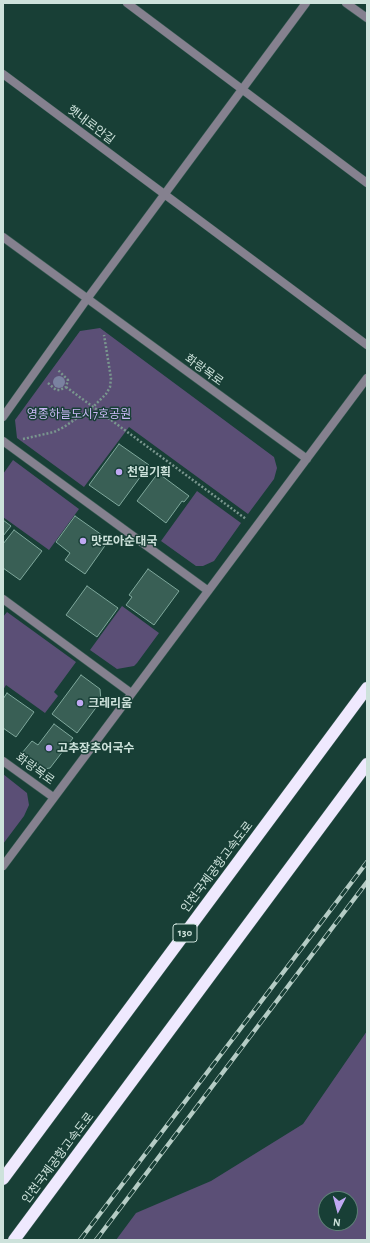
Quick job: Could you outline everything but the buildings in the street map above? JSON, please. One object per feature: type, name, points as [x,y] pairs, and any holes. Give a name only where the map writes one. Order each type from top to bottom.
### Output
[{"type":"highway","name":"인천국제공항고속도로","points":[[3,1179],[367,688]]},
{"type":"highway","name":"인천국제공항고속도로","points":[[14,1240],[367,764]]},
{"type":"street","points":[[127,3],[367,183]]},
{"type":"street","points":[[3,417],[87,299],[306,3]]},
{"type":"street","points":[[346,3],[367,18]]},
{"type":"street","name":"햇내로안길","points":[[3,74],[164,196]]},
{"type":"street","points":[[164,196],[367,345]]},
{"type":"street","points":[[3,237],[87,299]]},
{"type":"street","name":"화랑목로","points":[[87,299],[307,459]]},
{"type":"street","name":"화랑목로","points":[[3,866],[367,378]]},
{"type":"street","points":[[3,441],[208,590]]},
{"type":"street","points":[[3,599],[132,692]]},
{"type":"street","name":"화랑목로","points":[[3,761],[53,797]]},
{"type":"path","points":[[20,440],[54,432],[93,407],[106,394],[110,386],[110,369],[104,335]]},
{"type":"path","points":[[48,383],[56,390],[66,387],[68,380],[58,370]]},
{"type":"path","points":[[66,387],[247,520]]},
{"type":"green space","name":"영종하늘도시7호공원","points":[[100,328],[274,457],[277,468],[274,479],[248,514],[129,427],[84,487],[17,438],[15,420],[80,331]]},
{"type":"green space","points":[[13,460],[79,509],[49,550],[3,517],[3,474]]},
{"type":"green space","points":[[197,491],[241,523],[214,561],[203,566],[196,566],[161,541]]},
{"type":"green space","points":[[122,606],[159,633],[134,666],[117,669],[90,650]]},
{"type":"green space","points":[[7,612],[76,662],[54,692],[58,696],[45,713],[6,685],[3,690],[3,617]]},
{"type":"green space","points":[[3,774],[27,793],[29,805],[24,816],[3,844]]},
{"type":"green space","points":[[367,1031],[367,1240],[116,1240],[136,1213],[211,1181],[303,1124]]},
{"type":"railway","points":[[80,1240],[367,862]]},
{"type":"railway","points":[[96,1240],[367,882]]},
{"type":"place","name":"천일기획","points":[[119,472]]},
{"type":"place","name":"맛또아순대국","points":[[83,541]]},
{"type":"place","name":"크레리움","points":[[80,703]]},
{"type":"place","name":"고추장추어국수","points":[[49,748]]}]
